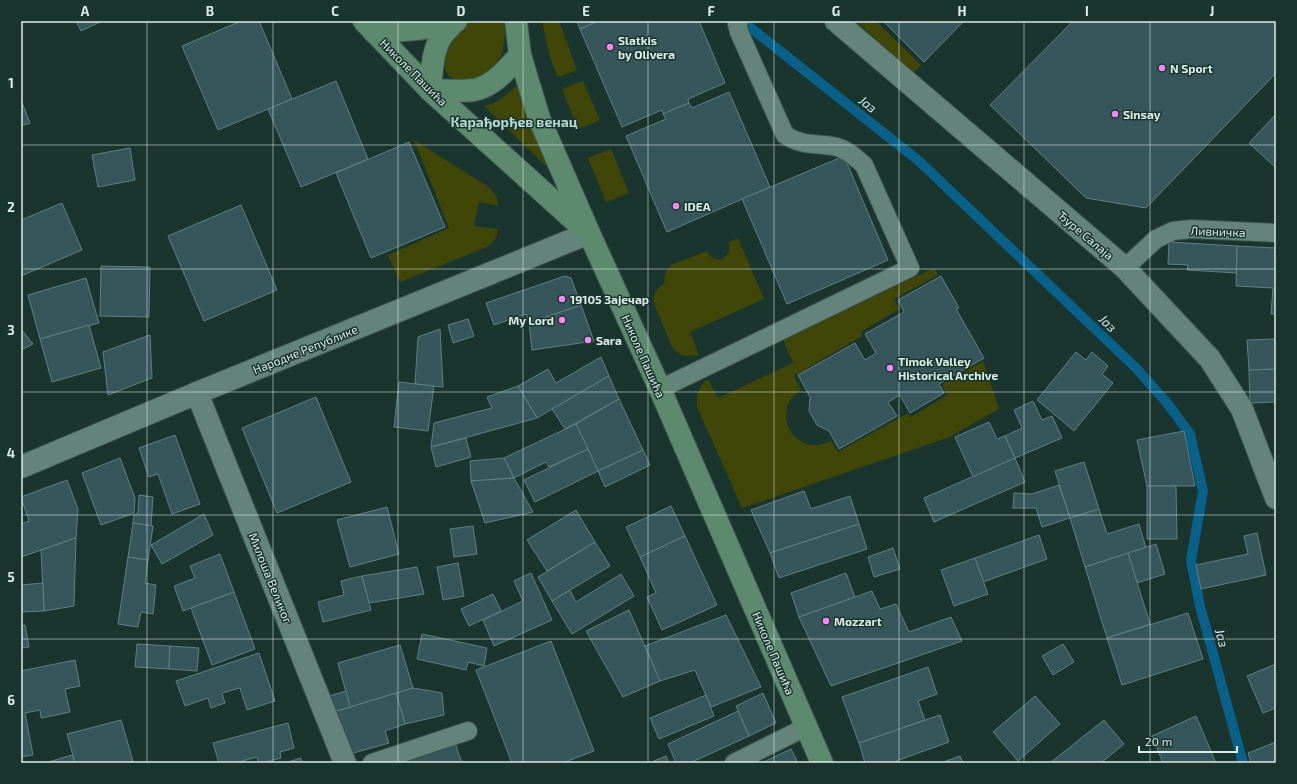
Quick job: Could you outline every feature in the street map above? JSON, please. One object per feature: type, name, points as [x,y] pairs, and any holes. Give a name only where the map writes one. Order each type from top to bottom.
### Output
[{"type":"street","points":[[456,21],[444,33],[438,46],[434,58],[430,90],[474,90],[490,84],[504,73],[520,55]]},
{"type":"street","points":[[369,27],[423,29],[456,21]]},
{"type":"street","points":[[516,21],[520,55],[539,118],[589,233]]},
{"type":"street","name":"Ђуре Салаја","points":[[836,21],[1125,268],[1210,359],[1242,409],[1276,498]]},
{"type":"street","name":"Николе Пашића","points":[[369,27],[430,90],[589,233],[660,389],[822,763]]},
{"type":"street","name":"Народне Републике","points":[[21,467],[197,393],[589,233]]},
{"type":"street","name":"Милоша Великог","points":[[197,393],[345,763]]},
{"type":"lane","points":[[660,389],[910,268],[864,165],[852,154],[837,147],[805,144],[785,135],[739,32],[738,22]]},
{"type":"lane","name":"Ливничка","points":[[1125,268],[1156,239],[1173,231],[1191,228],[1276,233]]},
{"type":"lane","points":[[734,763],[806,727]]},
{"type":"lane","points":[[372,763],[468,730]]},
{"type":"green space","points":[[469,21],[505,21],[503,47],[498,61],[488,71],[469,80],[456,80],[448,75],[445,69],[445,62],[450,46],[464,25]]},
{"type":"green space","points":[[542,21],[559,21],[577,70],[558,77],[546,42]]},
{"type":"green space","points":[[856,21],[876,21],[921,65],[913,73]]},
{"type":"green space","points":[[583,81],[600,120],[578,129],[562,89]]},
{"type":"green space","points":[[518,84],[551,171],[484,106],[494,103],[502,98]]},
{"type":"green space","points":[[414,140],[487,186],[495,194],[498,201],[498,206],[479,202],[474,226],[498,229],[495,240],[487,247],[400,282],[388,255],[449,228]]},
{"type":"green space","points":[[611,149],[629,193],[606,202],[588,158]]},
{"type":"green space","points":[[738,238],[764,299],[690,332],[699,355],[688,356],[681,354],[672,347],[653,301],[655,293],[659,287],[664,284],[665,273],[671,265],[707,251],[713,258],[722,259],[728,254],[730,248],[728,243]]},
{"type":"green space","points":[[934,268],[938,275],[894,299],[899,309],[861,332],[862,336],[794,376],[801,390],[793,397],[788,406],[786,414],[789,429],[800,441],[807,444],[818,445],[831,441],[838,452],[908,413],[911,417],[947,395],[942,385],[983,361],[999,409],[947,438],[742,508],[697,407],[697,399],[702,384],[708,379],[718,398],[793,363],[783,340]]},
{"type":"building","points":[[76,21],[102,21],[81,31]]},
{"type":"building","points":[[241,21],[259,21],[292,99],[218,130],[182,46]]},
{"type":"building","points":[[577,21],[598,21],[580,29]]},
{"type":"building","points":[[598,21],[699,21],[725,83],[688,99],[689,103],[663,114],[662,110],[622,127],[580,29]]},
{"type":"building","points":[[883,21],[964,21],[924,62]]},
{"type":"building","points":[[1073,21],[1276,21],[1276,73],[1146,208],[1086,198],[990,105]]},
{"type":"building","points":[[336,81],[368,159],[301,187],[268,109]]},
{"type":"building","points":[[729,92],[770,187],[667,232],[626,136],[666,119],[663,114],[689,103],[692,108]]},
{"type":"building","points":[[21,100],[30,123],[21,126]]},
{"type":"building","points":[[1276,114],[1276,168],[1249,143]]},
{"type":"building","points":[[409,142],[445,227],[371,258],[336,173]]},
{"type":"building","points":[[130,148],[135,180],[98,187],[92,155]]},
{"type":"building","points":[[844,156],[888,260],[787,304],[742,199]]},
{"type":"building","points":[[62,203],[82,250],[21,276],[21,220]]},
{"type":"building","points":[[241,205],[277,290],[204,321],[168,236]]},
{"type":"building","points":[[1169,242],[1237,246],[1237,273],[1187,270],[1188,265],[1168,264]]},
{"type":"building","points":[[1237,246],[1276,248],[1276,314],[1271,314],[1273,288],[1236,286]]},
{"type":"building","points":[[101,266],[150,267],[149,317],[100,316]]},
{"type":"building","points":[[565,276],[571,278],[581,305],[529,323],[526,314],[494,325],[486,303]]},
{"type":"building","name":"Timok Valley Historical Archive","points":[[941,276],[959,308],[956,309],[984,358],[939,384],[944,393],[910,413],[900,395],[888,402],[897,416],[839,449],[829,431],[817,425],[809,411],[810,397],[798,375],[855,343],[865,360],[876,353],[865,334],[904,312],[898,300]]},
{"type":"building","points":[[86,278],[99,323],[40,339],[28,295]]},
{"type":"building","points":[[581,305],[594,341],[532,350],[529,323]]},
{"type":"building","points":[[468,319],[474,336],[453,343],[448,325]]},
{"type":"building","points":[[89,325],[101,368],[52,382],[40,339]]},
{"type":"building","points":[[21,329],[33,344],[21,350]]},
{"type":"building","points":[[440,329],[443,387],[415,384],[418,337]]},
{"type":"building","points":[[150,335],[152,378],[108,395],[103,352]]},
{"type":"building","points":[[1276,339],[1276,369],[1249,370],[1247,340]]},
{"type":"building","points":[[1076,352],[1086,360],[1092,352],[1108,366],[1102,374],[1113,383],[1074,431],[1037,400]]},
{"type":"building","points":[[601,357],[609,376],[537,418],[518,386],[548,369],[556,383]]},
{"type":"building","points":[[1276,369],[1276,402],[1250,403],[1249,370]]},
{"type":"building","points":[[609,376],[619,399],[565,429],[552,409]]},
{"type":"building","points":[[399,382],[434,386],[428,431],[394,427]]},
{"type":"building","points":[[518,386],[537,418],[431,447],[434,423],[492,408],[487,397]]},
{"type":"building","points":[[316,397],[351,482],[277,513],[242,428]]},
{"type":"building","points":[[619,399],[643,450],[598,471],[576,424]]},
{"type":"building","points":[[1033,401],[1042,420],[1052,416],[1062,438],[1015,458],[1005,436],[1022,428],[1014,410]]},
{"type":"building","points":[[989,422],[997,439],[1005,436],[1015,458],[973,477],[955,437]]},
{"type":"building","points":[[576,424],[588,449],[549,467],[546,462],[514,478],[504,458]]},
{"type":"building","points":[[1184,431],[1195,486],[1147,486],[1137,440]]},
{"type":"building","points":[[175,435],[200,504],[172,514],[158,474],[149,477],[139,448]]},
{"type":"building","points":[[466,438],[471,457],[436,467],[431,447]]},
{"type":"building","points":[[588,449],[598,471],[535,502],[524,480]]},
{"type":"building","points":[[643,450],[650,465],[605,487],[598,471]]},
{"type":"building","points":[[120,458],[135,498],[134,513],[101,525],[82,473]]},
{"type":"building","points":[[504,458],[514,478],[471,481],[470,461]]},
{"type":"building","points":[[1015,458],[1025,482],[934,522],[924,498]]},
{"type":"building","points":[[1084,462],[1099,509],[1070,518],[1055,471]]},
{"type":"building","points":[[514,478],[533,512],[485,523],[471,481]]},
{"type":"building","points":[[67,480],[78,509],[76,538],[21,557],[21,524],[29,521],[21,497]]},
{"type":"building","points":[[1059,485],[1070,518],[1042,527],[1036,508],[1013,508],[1014,493],[1032,494]]},
{"type":"building","points":[[1147,486],[1176,486],[1177,539],[1147,539]]},
{"type":"building","points":[[804,491],[811,509],[850,496],[859,524],[770,553],[751,510]]},
{"type":"building","points":[[139,495],[153,497],[151,526],[133,523],[134,515],[138,513]]},
{"type":"building","points":[[671,506],[685,536],[640,557],[626,527]]},
{"type":"building","points":[[387,507],[399,554],[350,567],[337,520]]},
{"type":"building","points":[[1099,509],[1107,534],[1139,524],[1146,548],[1085,567],[1070,518]]},
{"type":"building","points":[[576,510],[595,542],[547,571],[527,540]]},
{"type":"building","points":[[204,514],[213,535],[162,564],[151,545]]},
{"type":"building","points":[[133,523],[153,526],[148,560],[128,557]]},
{"type":"building","points":[[859,524],[867,549],[779,578],[770,553]]},
{"type":"building","points":[[473,526],[477,554],[454,557],[450,529]]},
{"type":"building","points":[[1257,533],[1266,575],[1201,589],[1196,565],[1248,554],[1244,536]]},
{"type":"building","points":[[1039,535],[1047,559],[983,582],[975,558]]},
{"type":"building","points":[[685,536],[717,605],[662,630],[647,597],[656,593],[640,557]]},
{"type":"building","points":[[76,538],[74,606],[44,611],[41,550]]},
{"type":"building","points":[[595,542],[610,566],[552,601],[538,577]]},
{"type":"building","points":[[1156,544],[1165,574],[1137,583],[1128,553]]},
{"type":"building","points":[[893,548],[900,569],[874,577],[868,557]]},
{"type":"building","points":[[1128,553],[1150,624],[1107,638],[1085,567]]},
{"type":"building","points":[[220,554],[234,592],[183,611],[174,586],[195,578],[190,566]]},
{"type":"building","points":[[128,557],[148,560],[145,583],[156,585],[153,614],[141,612],[138,627],[118,624]]},
{"type":"building","points":[[975,558],[988,594],[954,606],[941,570]]},
{"type":"building","points":[[458,563],[464,596],[443,600],[437,567]]},
{"type":"building","points":[[417,567],[424,594],[369,603],[362,576]]},
{"type":"building","points":[[531,573],[552,620],[494,646],[483,620],[523,601],[514,581]]},
{"type":"building","points":[[846,573],[855,597],[799,617],[791,593]]},
{"type":"building","points":[[621,574],[634,596],[572,634],[552,601],[570,590],[576,602]]},
{"type":"building","points":[[362,576],[371,610],[323,622],[318,602],[344,595],[341,581]]},
{"type":"building","points":[[43,583],[44,611],[21,612],[21,585]]},
{"type":"building","points":[[872,591],[880,609],[896,604],[909,632],[951,617],[962,641],[831,686],[799,617]]},
{"type":"building","points":[[234,592],[255,649],[212,665],[191,608]]},
{"type":"building","points":[[493,594],[501,611],[469,626],[461,609]]},
{"type":"building","points":[[629,610],[660,681],[623,697],[586,631]]},
{"type":"building","points":[[1188,613],[1203,659],[1122,685],[1107,638]]},
{"type":"building","points":[[726,615],[761,687],[711,707],[695,670],[660,681],[645,646]]},
{"type":"building","points":[[25,625],[29,647],[21,648],[21,626]]},
{"type":"building","points":[[422,634],[487,648],[484,666],[468,662],[466,670],[417,659]]},
{"type":"building","points":[[551,641],[594,751],[562,763],[512,763],[476,670]]},
{"type":"building","points":[[137,644],[170,646],[169,669],[135,667]]},
{"type":"building","points":[[1063,644],[1074,662],[1053,675],[1042,656]]},
{"type":"building","points":[[400,645],[413,688],[350,707],[338,663]]},
{"type":"building","points":[[170,646],[199,648],[197,671],[169,669]]},
{"type":"building","points":[[259,653],[275,701],[247,710],[240,688],[222,693],[225,703],[211,708],[208,698],[185,706],[176,681]]},
{"type":"building","points":[[75,660],[80,686],[65,689],[70,712],[41,718],[40,710],[25,713],[33,755],[21,757],[21,671]]},
{"type":"building","points":[[1276,664],[1276,708],[1263,713],[1247,676]]},
{"type":"building","points":[[928,667],[937,694],[918,701],[925,720],[859,743],[842,697]]},
{"type":"building","points":[[413,688],[442,693],[444,715],[405,724],[396,693]]},
{"type":"building","points":[[346,691],[350,707],[331,713],[326,697]]},
{"type":"building","points":[[396,693],[405,724],[385,731],[389,743],[346,755],[331,713]]},
{"type":"building","points":[[763,693],[776,723],[749,736],[736,706]]},
{"type":"building","points":[[706,695],[714,716],[659,739],[650,718]]},
{"type":"building","points":[[1035,696],[1060,724],[1018,761],[993,732]]},
{"type":"building","points":[[738,711],[749,736],[690,763],[676,763],[668,744]]},
{"type":"building","points":[[940,715],[949,742],[896,761],[897,763],[865,763],[859,743]]},
{"type":"building","points":[[1196,716],[1216,763],[1163,763],[1152,736]]},
{"type":"building","points":[[121,720],[133,761],[127,763],[75,763],[67,734]]},
{"type":"building","points":[[1104,720],[1124,744],[1101,763],[1050,763]]},
{"type":"building","points":[[288,723],[294,748],[280,752],[281,758],[261,763],[259,763],[257,757],[235,763],[219,763],[213,743]]},
{"type":"building","points":[[1276,742],[1276,763],[1251,763],[1248,753]]},
{"type":"building","points":[[455,743],[462,763],[400,763]]},
{"type":"building","points":[[791,749],[798,763],[761,763]]},
{"type":"building","points":[[72,755],[75,763],[45,763]]},
{"type":"building","points":[[666,756],[669,763],[649,763]]},
{"type":"building","points":[[960,756],[963,763],[941,763]]},
{"type":"building","points":[[301,758],[302,763],[285,763]]},
{"type":"waterway","name":"Јаз","points":[[742,21],[919,161],[1136,368],[1167,403],[1190,434],[1203,491],[1191,560],[1200,606],[1243,763]]},
{"type":"place","name":"Slatkis by Olivera","points":[[610,47]]},
{"type":"place","name":"N Sport","points":[[1162,68]]},
{"type":"place","name":"Sinsay","points":[[1115,114]]},
{"type":"place","name":"IDEA","points":[[676,206]]},
{"type":"place","name":"19105 Зајечар","points":[[562,299]]},
{"type":"place","name":"My Lord","points":[[562,320]]},
{"type":"place","name":"Sara","points":[[588,340]]},
{"type":"place","name":"Timok Valley Historical Archive","points":[[890,368]]},
{"type":"place","name":"Mozzart","points":[[826,621]]},
{"type":"district","name":"Карађорђев венац","points":[[514,121]]}]
